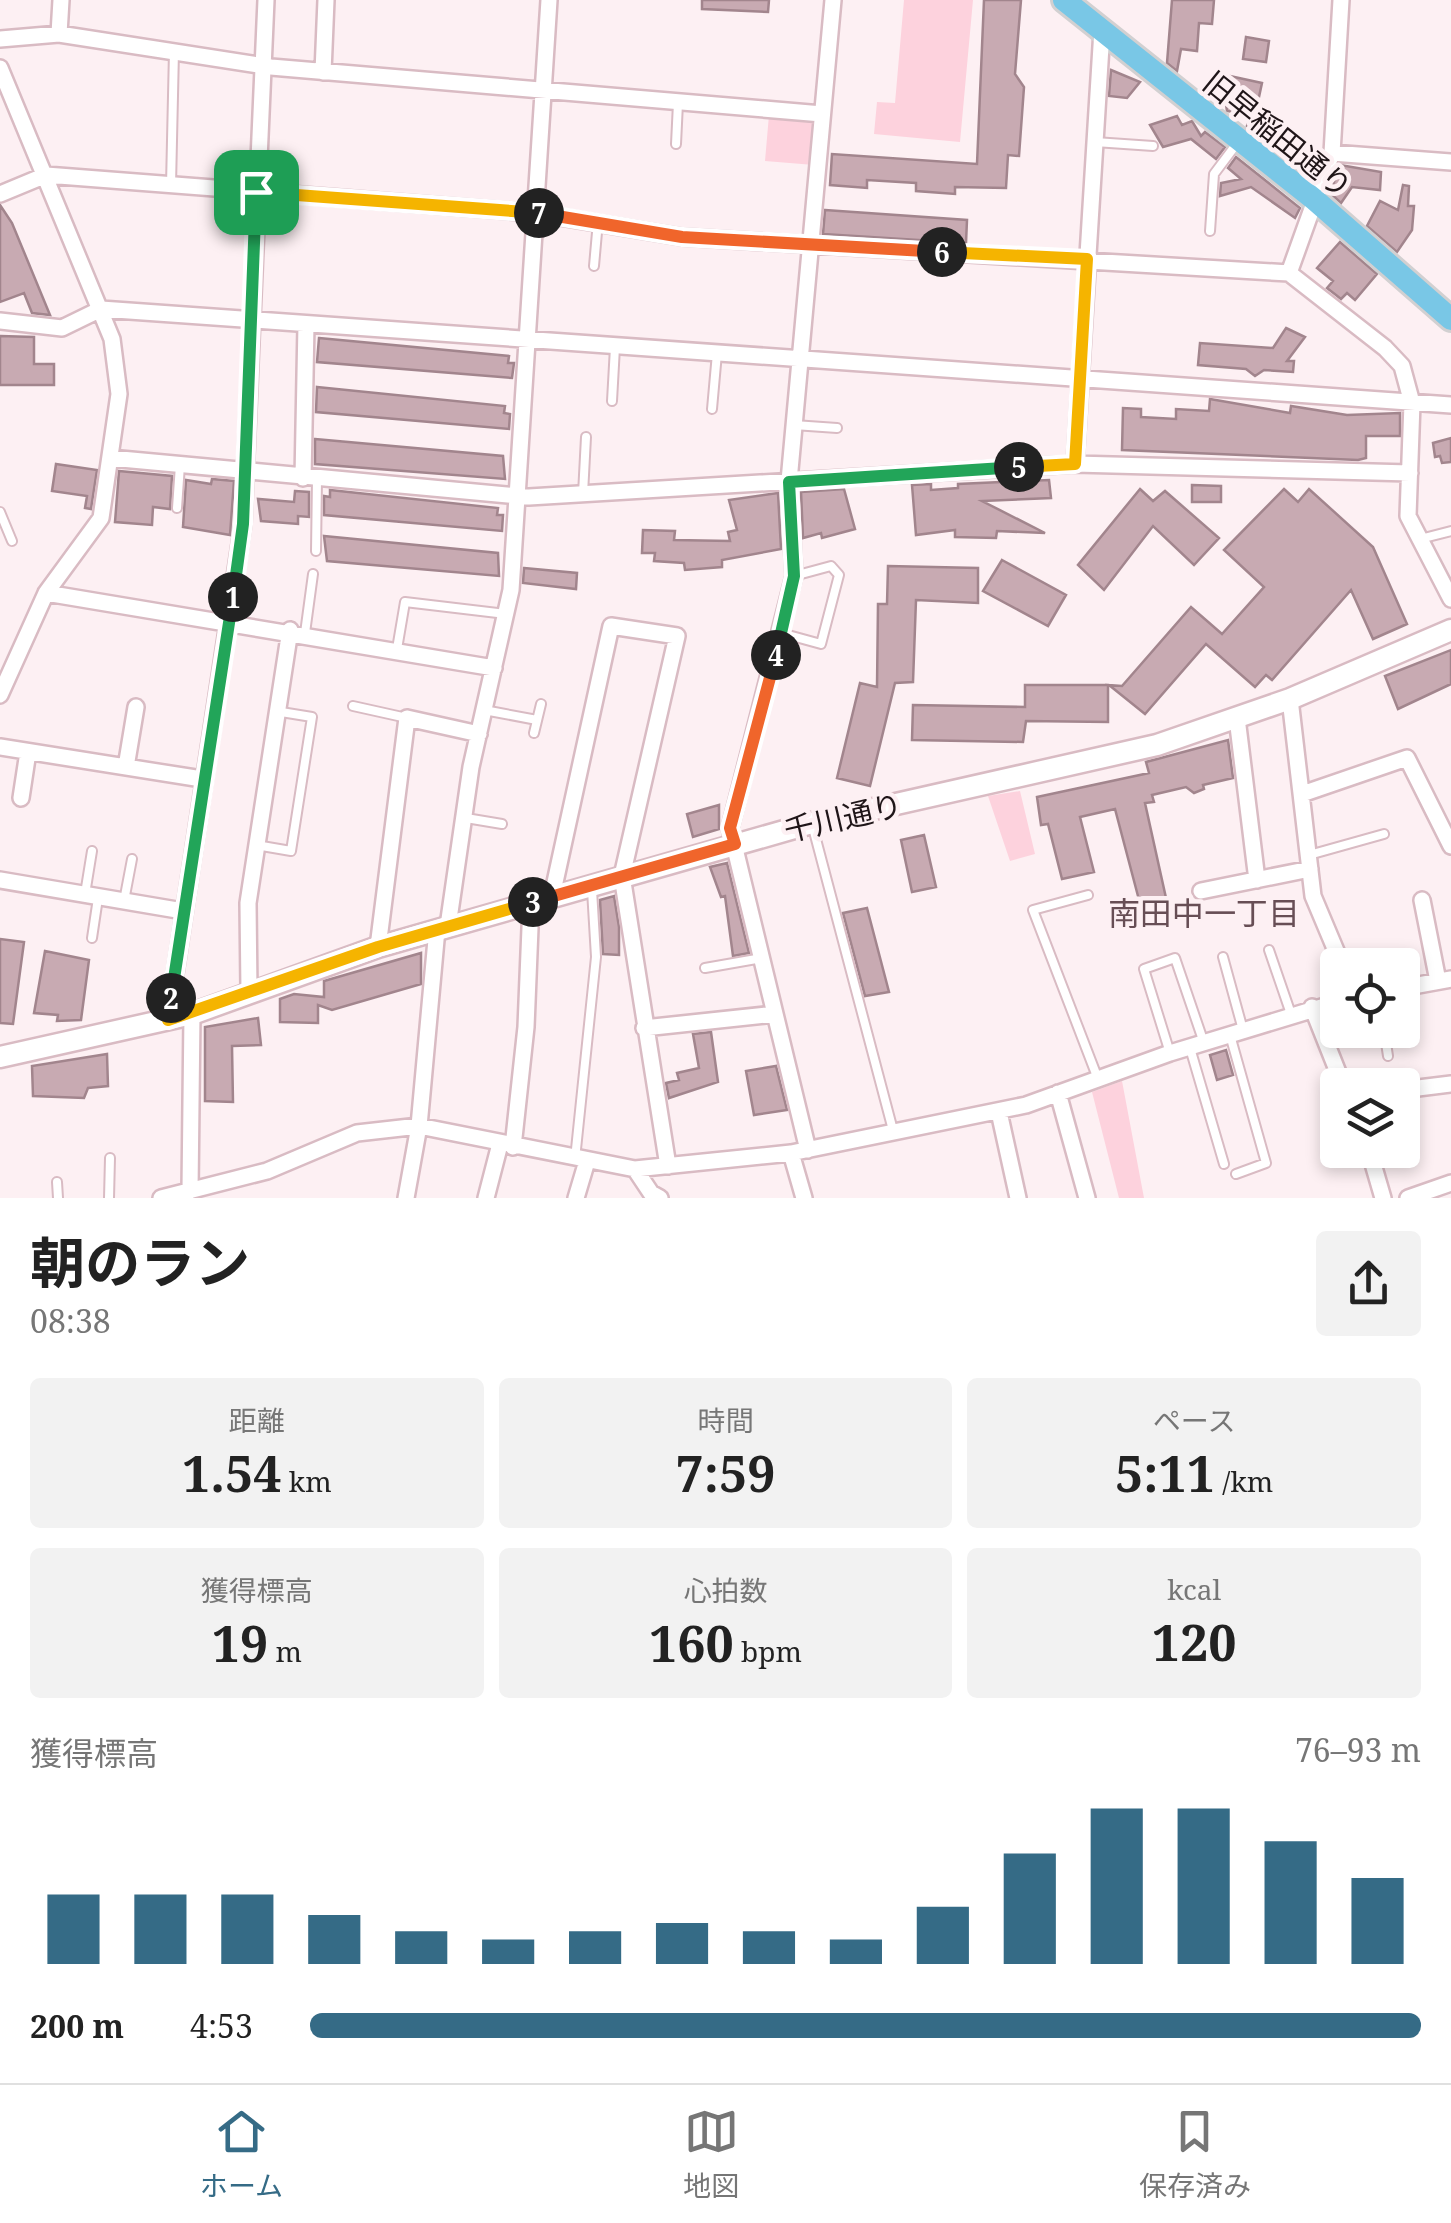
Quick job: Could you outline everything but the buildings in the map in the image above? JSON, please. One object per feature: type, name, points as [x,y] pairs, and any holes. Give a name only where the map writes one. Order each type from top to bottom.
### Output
[{"type":"main road","name":"旧早稲田通り","points":[[1064,0],[1315,200],[1451,319]]},
{"type":"main road","name":"千川通り","points":[[0,1057],[192,1014],[378,947],[812,823],[1085,763],[1237,718],[1451,630]]},
{"type":"street","points":[[58,34],[61,0]]},
{"type":"street","points":[[168,1020],[229,622],[246,472],[266,0]]},
{"type":"street","points":[[322,72],[326,0]]},
{"type":"street","points":[[406,1198],[419,1126],[443,927],[506,614],[548,0]]},
{"type":"street","points":[[808,1150],[730,828],[794,576],[789,482],[833,0]]},
{"type":"street","points":[[1289,273],[1332,153],[1341,0]]},
{"type":"street","points":[[1075,464],[1102,30]]},
{"type":"street","points":[[0,39],[58,34],[322,72],[822,114]]},
{"type":"street","points":[[0,68],[101,309],[112,338],[119,377],[100,518],[46,592],[0,695]]},
{"type":"street","points":[[1332,153],[1451,162]]},
{"type":"street","points":[[0,194],[46,175],[535,213],[682,237],[1289,273],[1385,348],[1402,366],[1412,403],[1408,516],[1451,599]]},
{"type":"street","points":[[0,321],[62,328],[101,309],[1451,404]]},
{"type":"street","points":[[306,324],[310,478]]},
{"type":"street","points":[[110,458],[516,497],[1075,464],[1410,473]]},
{"type":"street","points":[[46,592],[494,668]]},
{"type":"street","points":[[486,1198],[507,1146],[541,900],[611,626],[676,636],[622,876],[668,1166]]},
{"type":"street","points":[[249,991],[248,903],[275,711],[298,632]]},
{"type":"street","points":[[1290,698],[1313,896],[1335,948]]},
{"type":"street","points":[[126,767],[136,706]]},
{"type":"street","points":[[378,947],[407,718],[479,734]]},
{"type":"street","points":[[1237,718],[1257,880]]},
{"type":"street","points":[[0,746],[202,779]]},
{"type":"street","points":[[21,798],[28,752]]},
{"type":"street","points":[[1302,794],[1407,758],[1451,846]]},
{"type":"street","points":[[1201,891],[1257,880],[1309,862]]},
{"type":"street","points":[[0,880],[183,910]]},
{"type":"street","points":[[1420,985],[1445,980],[1422,900]]},
{"type":"street","points":[[161,1198],[194,1193],[267,1170],[357,1133],[419,1126],[635,1169],[790,1153],[999,1112],[1320,1005]]},
{"type":"street","points":[[1312,1007],[1336,1068]]},
{"type":"street","points":[[192,1014],[194,1193]]},
{"type":"street","points":[[644,1028],[775,1014]]},
{"type":"street","points":[[1420,1088],[1451,1084]]},
{"type":"street","points":[[1058,1094],[1087,1198]]},
{"type":"street","points":[[999,1112],[1018,1198]]},
{"type":"street","points":[[790,1153],[804,1198]]},
{"type":"street","points":[[576,1198],[581,1160]]},
{"type":"street","points":[[1374,1168],[1383,1198]]},
{"type":"street","points":[[635,1169],[651,1193],[660,1198]]},
{"type":"street","points":[[1408,1198],[1451,1183]]},
{"type":"lane","points":[[171,185],[174,51]]},
{"type":"lane","points":[[676,144],[678,103]]},
{"type":"lane","points":[[1096,142],[1153,146]]},
{"type":"lane","points":[[1210,232],[1214,174],[1238,142]]},
{"type":"lane","points":[[594,266],[598,222]]},
{"type":"lane","points":[[612,401],[615,347]]},
{"type":"lane","points":[[712,408],[717,353]]},
{"type":"lane","points":[[794,425],[837,428]]},
{"type":"lane","points":[[583,494],[586,437]]},
{"type":"lane","points":[[178,508],[180,465]]},
{"type":"lane","points":[[310,478],[316,551]]},
{"type":"lane","points":[[0,512],[12,541]]},
{"type":"lane","points":[[1420,539],[1451,531]]},
{"type":"lane","points":[[781,634],[821,644],[839,575],[832,566],[794,576]]},
{"type":"lane","points":[[298,632],[313,574]]},
{"type":"lane","points":[[397,649],[405,602],[506,614]]},
{"type":"lane","points":[[534,733],[541,704]]},
{"type":"lane","points":[[353,706],[407,718]]},
{"type":"lane","points":[[484,710],[537,720]]},
{"type":"lane","points":[[256,846],[291,851],[312,717],[275,711]]},
{"type":"lane","points":[[466,818],[502,824]]},
{"type":"lane","points":[[812,823],[894,1134]]},
{"type":"lane","points":[[1309,862],[1384,834]]},
{"type":"lane","points":[[92,851],[92,938]]},
{"type":"lane","points":[[124,901],[132,859]]},
{"type":"lane","points":[[581,1160],[596,956],[592,884]]},
{"type":"lane","points":[[1088,895],[1033,910],[1098,1079]]},
{"type":"lane","points":[[1270,950],[1291,1014]]},
{"type":"lane","points":[[1223,957],[1266,1164],[1236,1174]]},
{"type":"lane","points":[[705,968],[762,958]]},
{"type":"lane","points":[[1170,1054],[1144,970],[1175,958],[1224,1164]]},
{"type":"lane","points":[[1387,1048],[1388,1056]]},
{"type":"lane","points":[[109,1198],[110,1158]]},
{"type":"lane","points":[[57,1182],[58,1198]]},
{"type":"shaded area","points":[[904,0],[973,0],[960,142],[874,134],[877,102],[895,103]]},
{"type":"shaded area","points":[[769,115],[817,119],[814,165],[765,161]]},
{"type":"shaded area","points":[[1020,791],[1035,854],[1010,861],[988,796]]},
{"type":"shaded area","points":[[1122,1081],[1144,1198],[1119,1198],[1092,1092]]},
{"type":"district","name":"南田中一丁目","points":[[1204,912]]},
{"type":"route","points":[[256,192],[535,213],[682,237],[1087,259],[1075,464],[789,482],[794,576],[730,828],[735,844],[378,947],[168,1020],[243,524],[256,192]]}]
